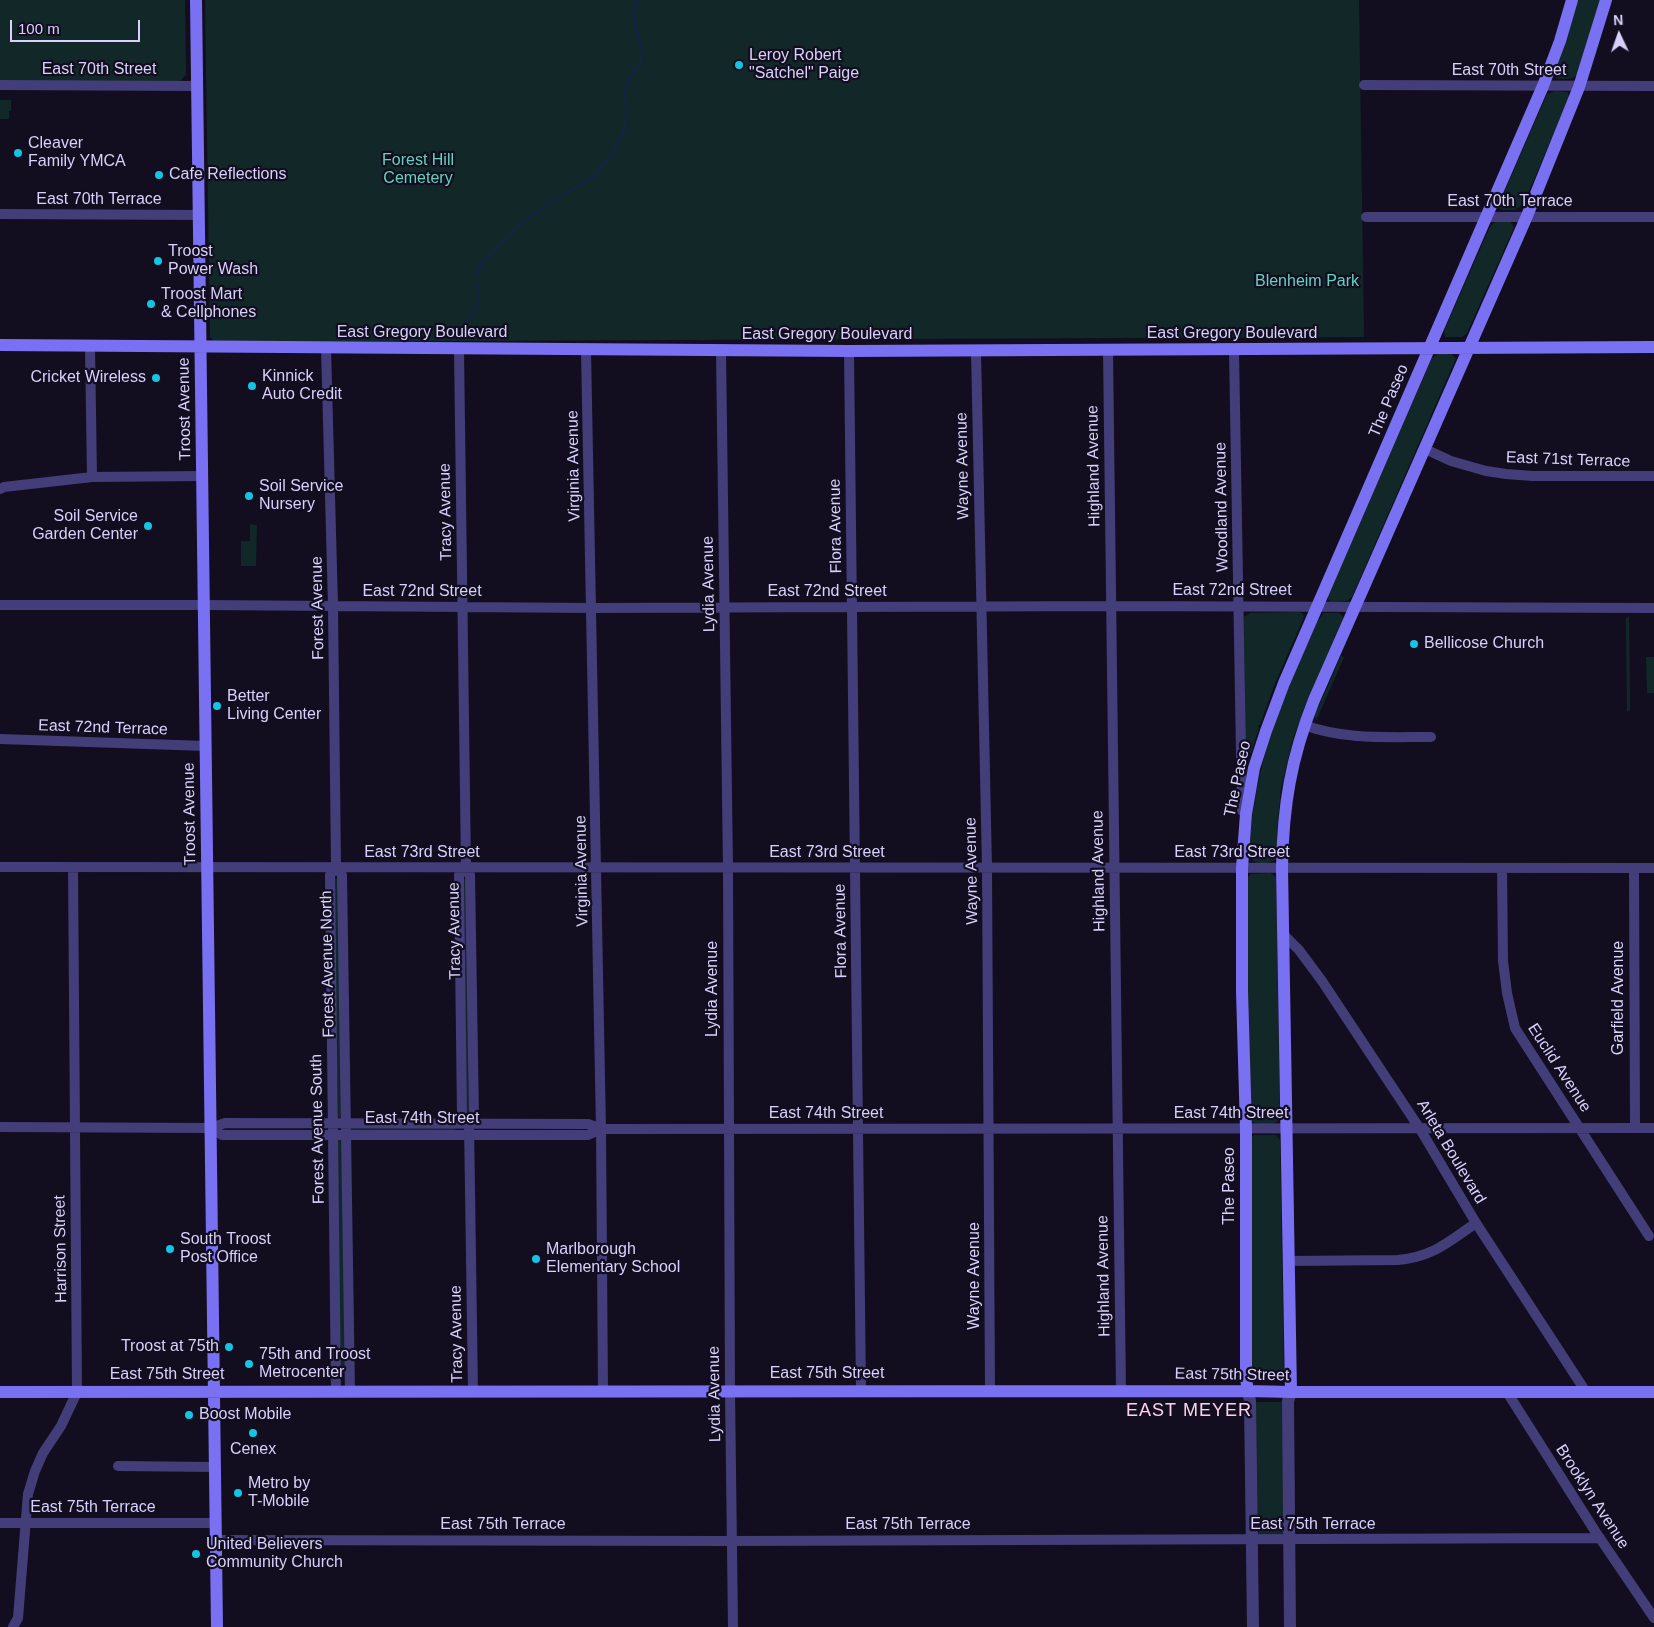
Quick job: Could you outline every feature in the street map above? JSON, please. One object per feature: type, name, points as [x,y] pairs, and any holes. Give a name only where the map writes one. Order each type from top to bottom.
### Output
[{"type":"main road","name":"Troost Avenue","points":[[196,0],[217,1627]]},
{"type":"main road","name":"The Paseo","points":[[1248,1391],[1246,1379],[1246,1130],[1242,991],[1242,868],[1243,844],[1254,768],[1266,731],[1317,607],[1488,217],[1543,86],[1560,41],[1572,0]]},
{"type":"main road","points":[[1291,1392],[1282,868],[1283,831],[1288,784],[1304,725],[1527,216],[1579,87],[1606,0]]},
{"type":"main road","name":"East Gregory Boulevard","points":[[0,345],[849,352],[1654,348]]},
{"type":"main road","name":"East 75th Street","points":[[0,1392],[730,1390],[1654,1392]]},
{"type":"street","name":"East 70th Street","points":[[0,85],[197,86]]},
{"type":"street","name":"East 70th Street","points":[[1364,85],[1654,86]]},
{"type":"street","name":"East 70th Terrace","points":[[0,214],[199,215]]},
{"type":"street","name":"East 70th Terrace","points":[[1366,217],[1654,216]]},
{"type":"street","points":[[90,346],[92,477]]},
{"type":"street","name":"Forest Avenue","points":[[326,348],[333,606],[336,868]]},
{"type":"street","name":"Tracy Avenue","points":[[459,349],[466,868],[470,875],[474,1117],[469,1123],[473,1392]]},
{"type":"street","name":"Virginia Avenue","points":[[586,350],[597,868],[603,1391]]},
{"type":"street","name":"Highland Avenue","points":[[1108,350],[1120,1391]]},
{"type":"street","name":"Woodland Avenue","points":[[1234,350],[1243,844]]},
{"type":"street","name":"Lydia Avenue","points":[[721,351],[728,868],[733,1627]]},
{"type":"street","name":"Wayne Avenue","points":[[976,351],[987,868],[990,1391]]},
{"type":"street","name":"Flora Avenue","points":[[849,352],[861,1390]]},
{"type":"street","name":"East 71st Terrace","points":[[1425,449],[1451,461],[1486,471],[1506,474],[1533,476],[1654,476]]},
{"type":"street","points":[[1,487],[92,477],[202,476]]},
{"type":"street","name":"East 72nd Street","points":[[0,606],[1654,608]]},
{"type":"street","points":[[1304,725],[1339,735],[1430,737]]},
{"type":"street","name":"East 72nd Terrace","points":[[0,739],[206,746]]},
{"type":"street","name":"East 73rd Street","points":[[0,868],[1654,868]]},
{"type":"street","name":"Harrison Street","points":[[16,1624],[28,1494],[43,1453],[61,1426],[77,1392],[73,868]]},
{"type":"street","name":"Forest Avenue South","points":[[336,868],[330,875],[336,1392]]},
{"type":"street","name":"Forest Avenue North","points":[[336,868],[342,875],[350,1392]]},
{"type":"street","name":"Euclid Avenue","points":[[1502,868],[1503,961],[1507,993],[1515,1028],[1649,1236]]},
{"type":"street","name":"Garfield Avenue","points":[[1634,868],[1635,1128]]},
{"type":"street","name":"Arleta Boulevard","points":[[1283,934],[1299,950],[1322,981],[1420,1129],[1476,1223],[1586,1392]]},
{"type":"street","points":[[211,1128],[225,1123],[333,1124],[346,1129],[469,1123],[588,1124],[601,1129]]},
{"type":"street","name":"East 74th Street","points":[[0,1128],[211,1128],[222,1134],[333,1135],[346,1129],[469,1134],[588,1135],[601,1129],[1246,1130],[1654,1128]]},
{"type":"street","points":[[1289,1261],[1415,1259],[1434,1251],[1476,1223]]},
{"type":"street","name":"The Paseo","points":[[1248,1391],[1250,1401],[1253,1627]]},
{"type":"street","points":[[1290,1627],[1288,1401],[1291,1392]]},
{"type":"street","name":"Brooklyn Avenue","points":[[1507,1392],[1600,1538],[1654,1618]]},
{"type":"street","points":[[118,1466],[214,1467]]},
{"type":"street","name":"East 75th Terrace","points":[[0,1523],[216,1523]]},
{"type":"street","name":"East 75th Terrace","points":[[216,1540],[732,1541],[1600,1538]]},
{"type":"green space","points":[[0,0],[185,0],[186,75],[180,81],[0,81]]},
{"type":"green space","name":"Forest Hill Cemetery","points":[[205,0],[1359,0],[1364,337],[214,342],[210,337]]},
{"type":"green space","points":[[1578,0],[1600,0],[1578,74],[1571,78],[1558,79],[1555,76],[1555,72]]},
{"type":"green space","points":[[1555,91],[1568,92],[1569,98],[1523,205],[1514,210],[1502,210],[1499,204],[1547,94]]},
{"type":"green space","points":[[0,100],[11,100],[9,119],[0,119]]},
{"type":"green space","points":[[1510,221],[1514,227],[1467,333],[1462,337],[1445,337],[1444,331],[1446,326],[1490,227],[1495,222]]},
{"type":"green space","points":[[1438,354],[1451,354],[1456,358],[1352,597],[1347,601],[1331,602],[1328,596],[1432,358]]},
{"type":"green space","points":[[250,524],[257,525],[256,566],[241,566],[241,541],[250,541]]},
{"type":"green space","points":[[1299,612],[1304,617],[1274,686],[1260,725],[1258,725],[1259,728],[1251,753],[1247,754],[1245,753],[1244,617],[1250,613]]},
{"type":"green space","points":[[1324,613],[1339,613],[1343,617],[1293,739],[1281,788],[1276,859],[1265,863],[1254,861],[1249,856],[1251,829],[1262,764],[1271,734],[1290,685],[1318,620]]},
{"type":"green space","points":[[1629,617],[1630,710],[1628,712],[1626,618]]},
{"type":"green space","points":[[1341,656],[1344,657],[1316,721],[1315,715]]},
{"type":"green space","points":[[1646,657],[1654,657],[1654,693],[1647,693]]},
{"type":"green space","points":[[1270,873],[1276,877],[1280,1118],[1274,1123],[1260,1125],[1249,1119],[1246,880],[1251,874]]},
{"type":"green space","points":[[336,878],[338,880],[341,1112],[338,1118],[333,879]]},
{"type":"green space","points":[[464,879],[467,880],[469,1118],[466,1118]]},
{"type":"green space","points":[[456,1127],[455,1130],[351,1131],[350,1128]]},
{"type":"green space","points":[[1254,1135],[1276,1135],[1280,1140],[1284,1375],[1281,1378],[1255,1379],[1252,1376],[1249,1140]]},
{"type":"green space","points":[[342,1139],[346,1371],[341,1374],[337,1140]]},
{"type":"green space","points":[[1255,1402],[1283,1402],[1284,1533],[1280,1535],[1259,1535],[1256,1533]]},
{"type":"waterway","points":[[477,275],[482,263],[526,219],[595,175],[612,154],[624,128],[627,109],[624,94],[627,81],[641,63],[640,43],[635,25],[635,6],[638,0]]},
{"type":"waterway","points":[[458,332],[457,329],[468,320],[478,302],[479,289],[477,282]]},
{"type":"place","name":"Leroy Robert \"Satchel\" Paige","points":[[739,65]]},
{"type":"place","name":"Cleaver Family YMCA","points":[[18,153]]},
{"type":"place","name":"Cafe Reflections","points":[[159,175]]},
{"type":"place","name":"Troost Power Wash","points":[[158,261]]},
{"type":"place","name":"Troost Mart & Cellphones","points":[[151,304]]},
{"type":"place","name":"Cricket Wireless","points":[[156,378]]},
{"type":"place","name":"Kinnick Auto Credit","points":[[252,386]]},
{"type":"place","name":"Soil Service Nursery","points":[[249,496]]},
{"type":"place","name":"Soil Service Garden Center","points":[[148,526]]},
{"type":"place","name":"Bellicose Church","points":[[1414,644]]},
{"type":"place","name":"Better Living Center","points":[[217,706]]},
{"type":"place","name":"South Troost Post Office","points":[[170,1249]]},
{"type":"place","name":"Marlborough Elementary School","points":[[536,1259]]},
{"type":"place","name":"Troost at 75th","points":[[229,1347]]},
{"type":"place","name":"75th and Troost Metrocenter","points":[[249,1364]]},
{"type":"place","name":"Boost Mobile","points":[[189,1415]]},
{"type":"place","name":"Cenex","points":[[253,1433]]},
{"type":"place","name":"Metro by T-Mobile","points":[[238,1493]]},
{"type":"place","name":"United Believers Community Church","points":[[196,1554]]},
{"type":"district","name":"EAST MEYER","points":[[1189,1411]]},
{"type":"park label","name":"Blenheim Park","points":[[1307,282]]}]
